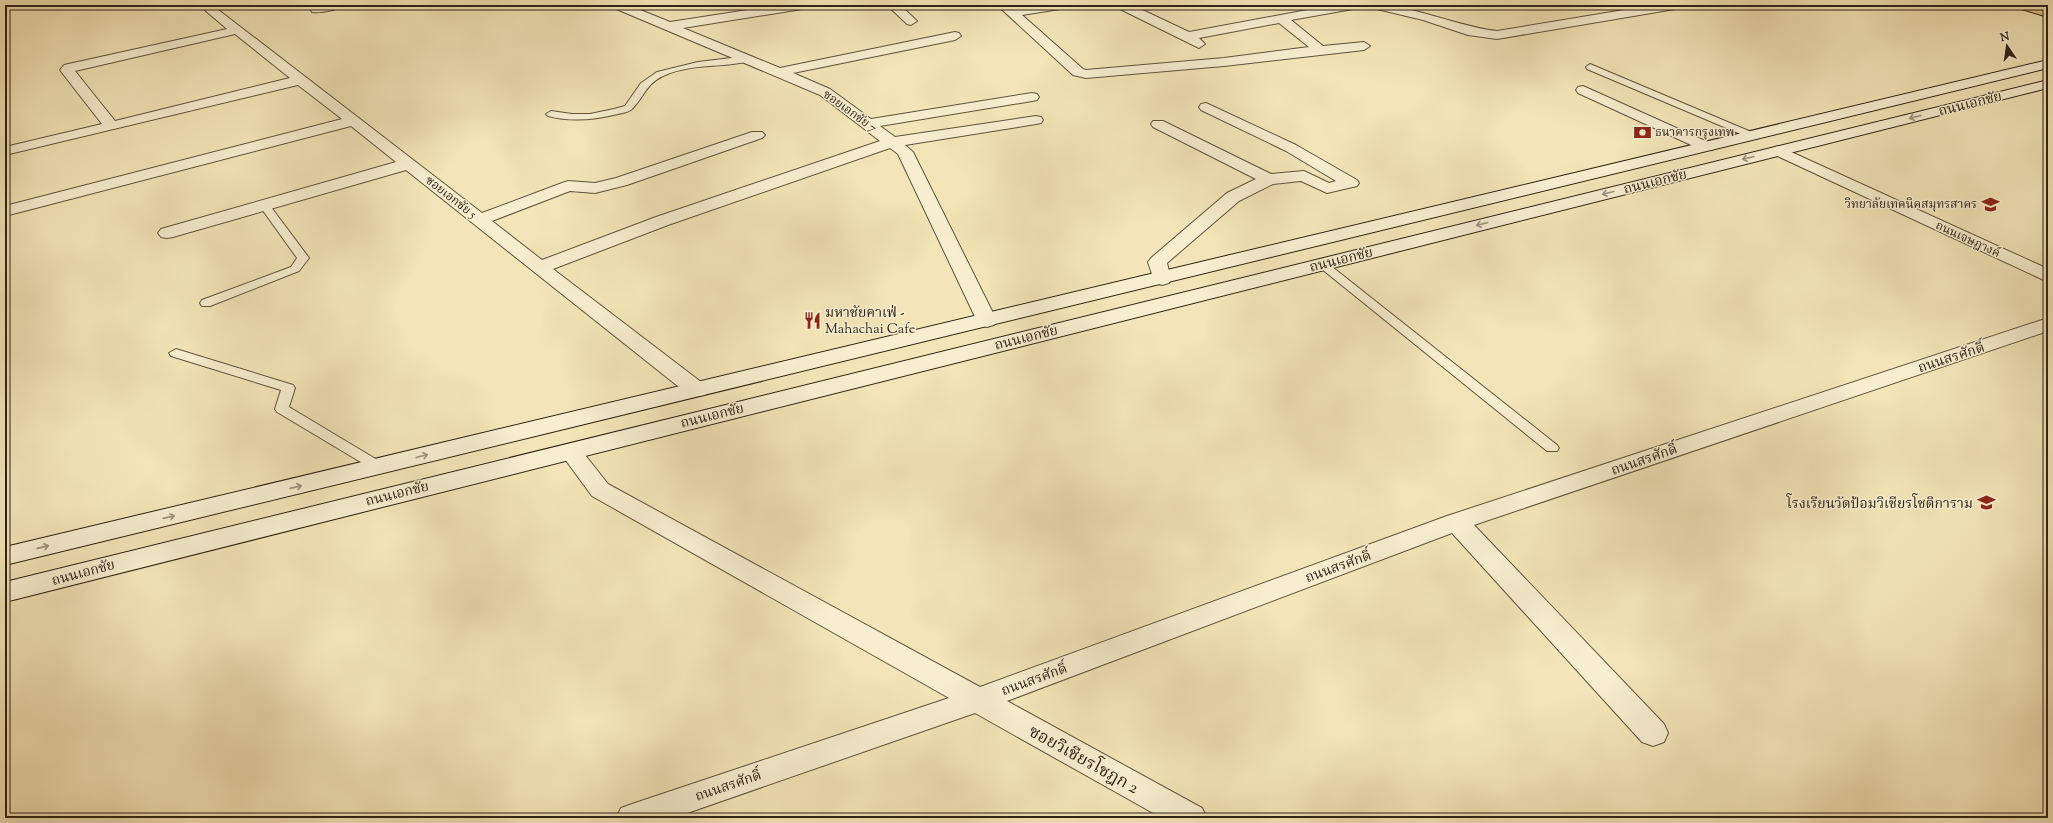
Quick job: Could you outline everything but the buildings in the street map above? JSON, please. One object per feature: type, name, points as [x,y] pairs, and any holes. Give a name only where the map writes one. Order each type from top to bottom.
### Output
[{"type":"main road","points":[[2022,5],[2048,13]]},
{"type":"street","name":"ซอยเอกชัย 5","points":[[205,5],[697,390]]},
{"type":"street","points":[[316,9],[336,5]]},
{"type":"street","name":"ซอยเอกชัย 7","points":[[620,5],[825,92],[905,152],[987,321]]},
{"type":"street","points":[[671,26],[802,5]]},
{"type":"street","points":[[892,5],[911,21]]},
{"type":"street","points":[[1008,9],[1060,5]]},
{"type":"street","points":[[1122,5],[1188,36],[1224,62]]},
{"type":"street","points":[[1188,36],[1283,20],[1353,5]]},
{"type":"street","points":[[1377,5],[1426,17],[1472,32],[1497,35],[1675,5]]},
{"type":"street","points":[[1008,9],[1081,74],[1224,62],[1364,46]]},
{"type":"street","points":[[1283,20],[1320,50]]},
{"type":"street","points":[[112,126],[68,70],[69,68],[238,30]]},
{"type":"street","points":[[780,72],[955,36]]},
{"type":"street","name":"ถนนเอกชัย","points":[[5,556],[1162,279],[2048,64]]},
{"type":"street","points":[[8,151],[301,80]]},
{"type":"street","name":"ถนนเอกชัย","points":[[5,592],[2048,84]]},
{"type":"street","points":[[1583,90],[1707,147]]},
{"type":"street","points":[[868,124],[1032,97]]},
{"type":"street","points":[[1162,279],[1157,262],[1233,197],[1269,179],[1304,176],[1327,188],[1351,183],[1291,148],[1206,107]]},
{"type":"street","points":[[541,267],[662,220],[892,142],[1036,120]]},
{"type":"street","points":[[5,211],[353,121]]},
{"type":"street","points":[[1158,124],[1269,179]]},
{"type":"street","points":[[480,220],[568,186],[595,188],[621,182],[757,135]]},
{"type":"street","name":"ถนนเจษฎางค์","points":[[1778,151],[2048,276]]},
{"type":"street","points":[[167,233],[408,164]]},
{"type":"street","name":"ถนนสรศักดิ์","points":[[632,818],[977,700],[1456,522],[2048,324]]},
{"type":"street","name":"ซอยวิเชียรโชฎก 2","points":[[570,451],[600,490],[1191,818]]},
{"type":"street","points":[[1456,522],[1653,733]]},
{"type":"lane","points":[[551,114],[572,118],[605,114],[628,108],[635,96],[652,79],[673,70],[748,59]]},
{"type":"lane","points":[[1590,67],[1753,136]]},
{"type":"lane","points":[[206,303],[295,269],[303,258],[264,205]]},
{"type":"lane","points":[[1322,264],[1552,448]]},
{"type":"lane","points":[[176,353],[288,388],[282,409],[379,467]]},
{"type":"place","name":"ธนาคารกรุงเทพ","points":[[1642,132]]},
{"type":"place","name":"วิทยาลัยเทคนิคสมุทรสาคร","points":[[1990,204]]},
{"type":"place","name":"มหาชัยคาเฟ่ - Mahachai Cafe","points":[[812,320]]},
{"type":"place","name":"โรงเรียนวัดป้อมวิเชียรโชติการาม","points":[[1986,503]]}]
